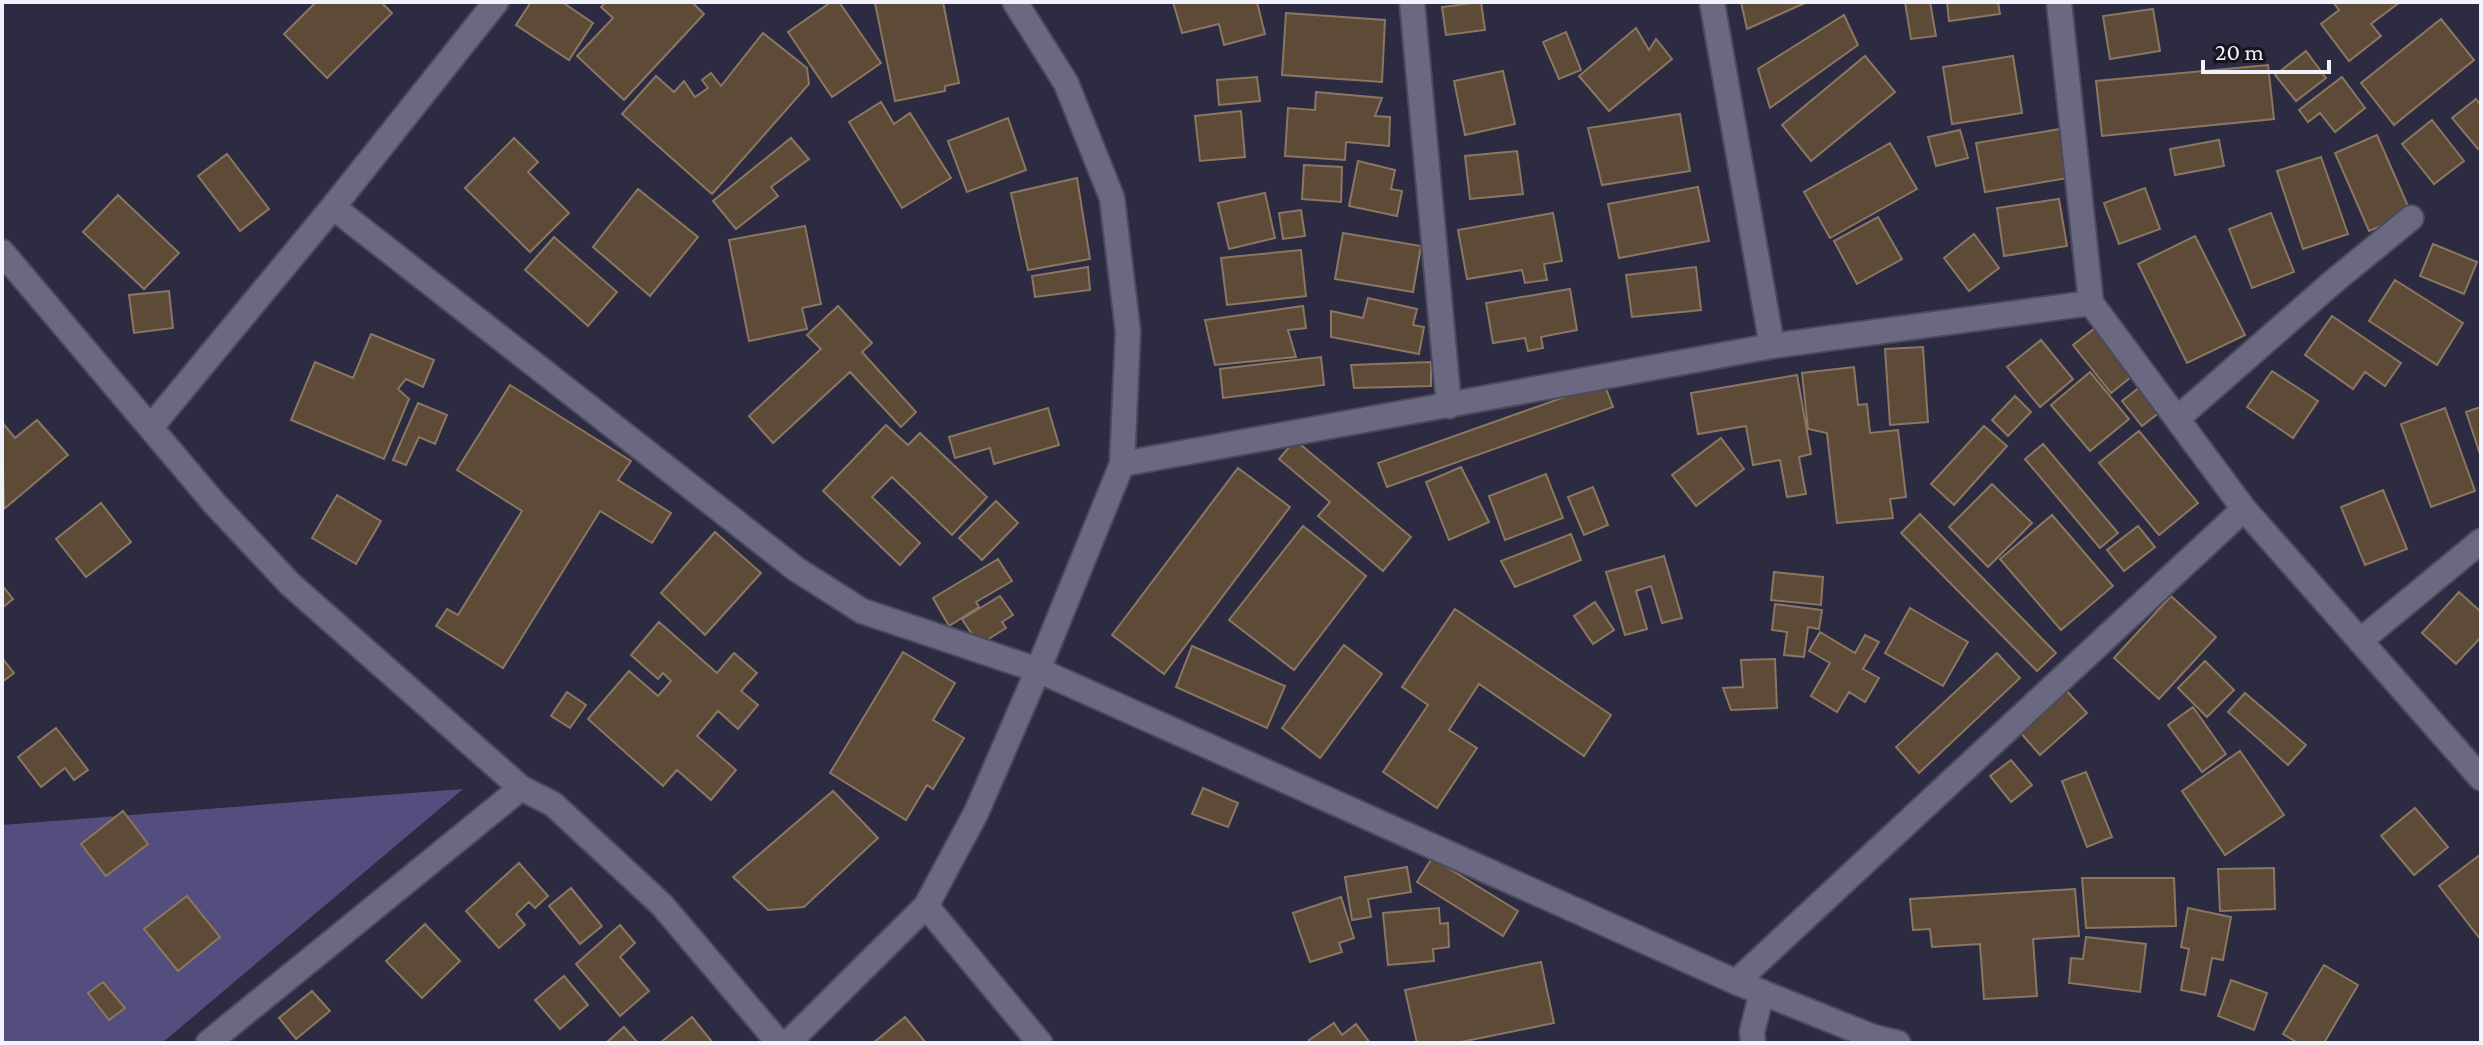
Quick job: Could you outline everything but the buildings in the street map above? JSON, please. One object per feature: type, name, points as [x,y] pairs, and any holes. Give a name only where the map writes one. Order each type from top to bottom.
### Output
[{"type":"street","points":[[151,427],[333,207],[496,2]]},
{"type":"street","points":[[788,1043],[926,906],[976,813],[1122,464],[1128,332],[1112,198],[1066,83],[1015,2]]},
{"type":"street","points":[[1412,2],[1449,406]]},
{"type":"street","points":[[1712,2],[1772,346]]},
{"type":"street","points":[[2059,2],[2091,303],[2244,509],[2481,778]]},
{"type":"street","points":[[333,207],[796,569],[862,611],[1038,670],[1736,982],[1873,1037],[1898,1043]]},
{"type":"street","points":[[2178,418],[2411,218]]},
{"type":"street","points":[[2,252],[215,504],[290,584],[521,788],[553,804],[662,905],[779,1043]]},
{"type":"street","points":[[1122,464],[1772,346],[2091,303]]},
{"type":"street","points":[[1736,982],[2244,509]]},
{"type":"street","points":[[2360,641],[2481,541]]},
{"type":"street","points":[[208,1043],[521,788]]},
{"type":"street","points":[[926,906],[1040,1043]]},
{"type":"street","points":[[1753,1043],[1752,1032],[1762,992]]},
{"type":"shaded area","points":[[463,789],[162,1043],[2,1043],[2,825]]}]
